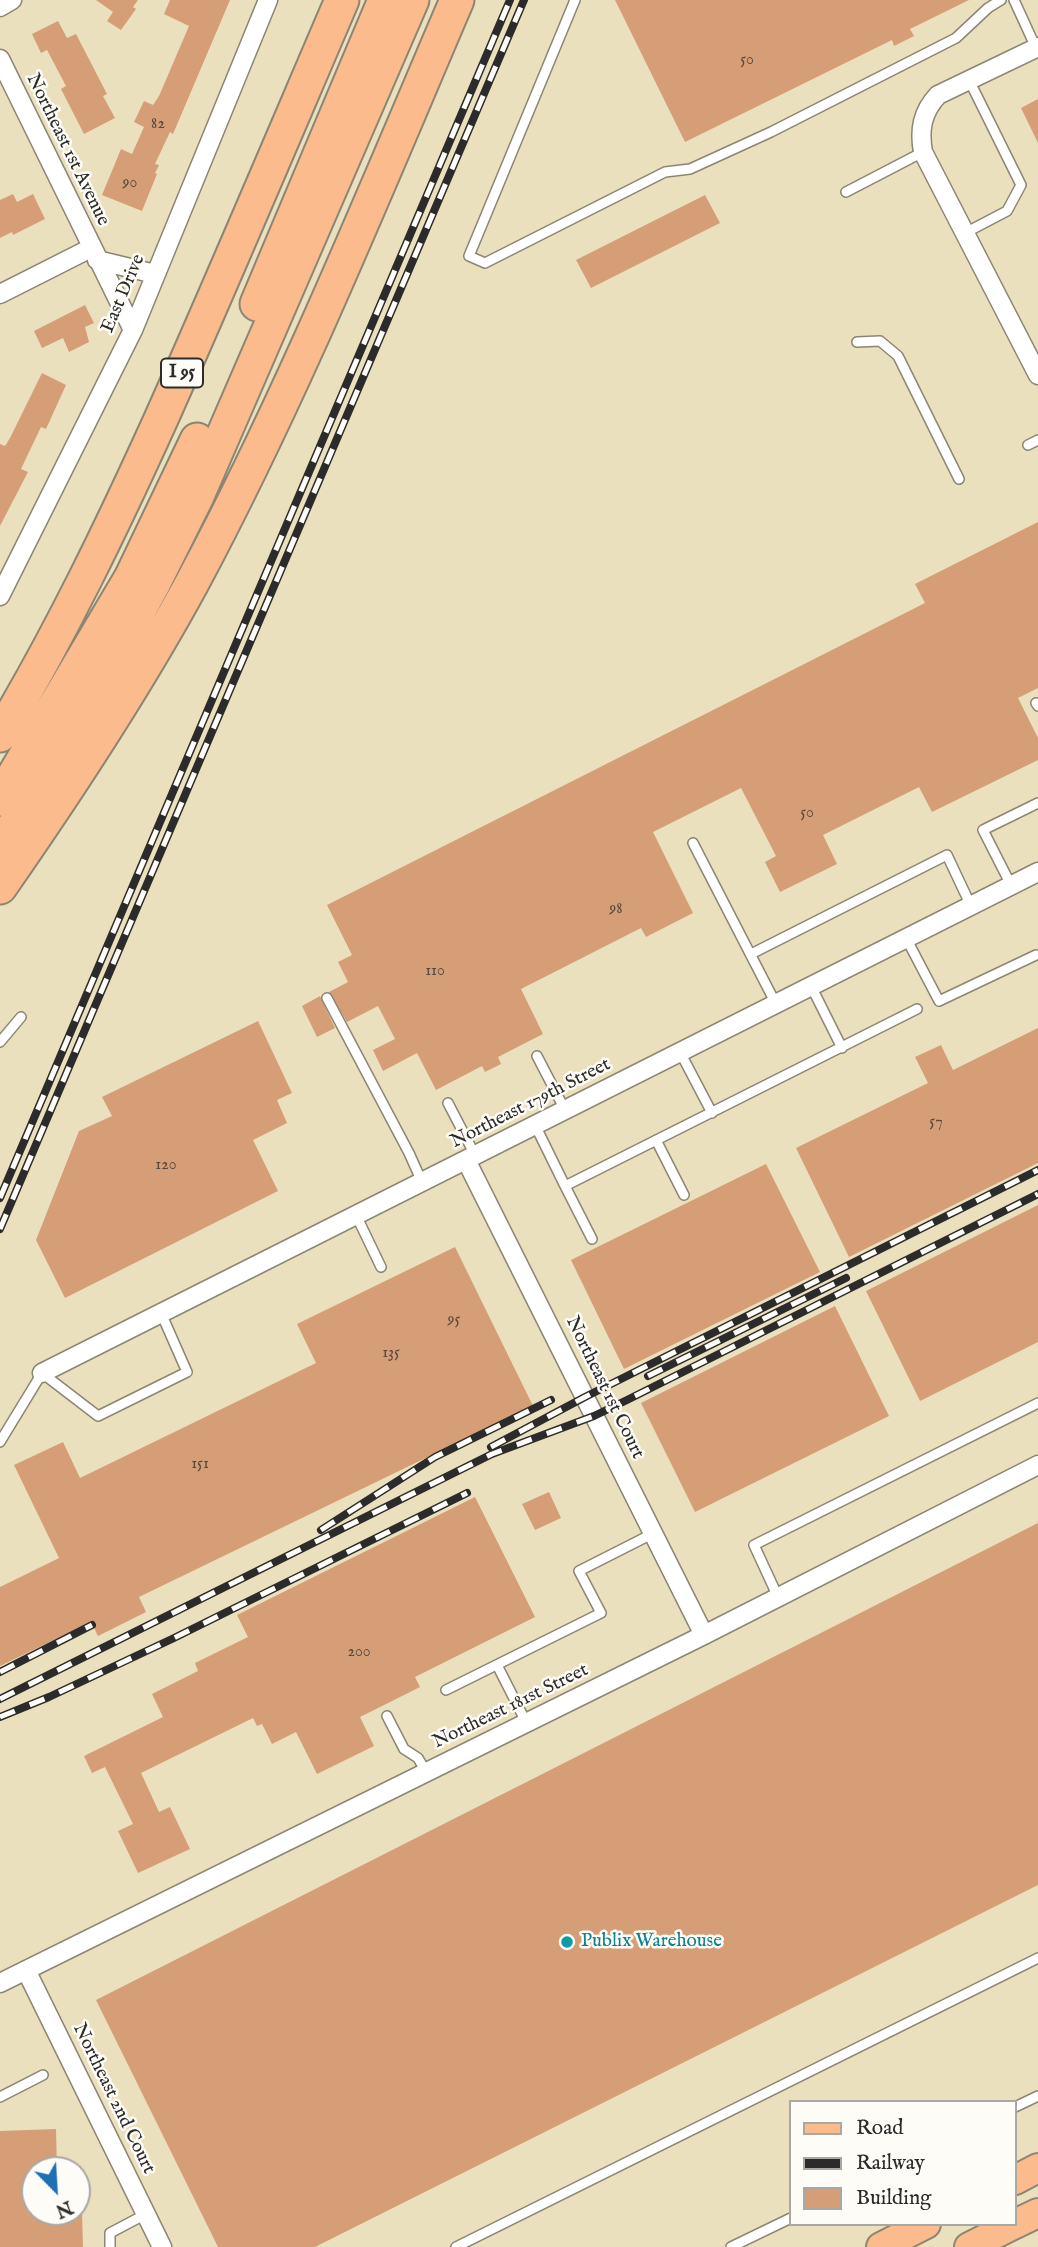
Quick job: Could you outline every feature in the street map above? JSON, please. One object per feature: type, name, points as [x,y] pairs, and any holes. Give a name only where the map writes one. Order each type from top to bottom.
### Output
[{"type":"highway","name":"I 95","points":[[0,735],[34,678],[101,551],[191,352],[342,0]]},
{"type":"highway","points":[[0,799],[112,612],[169,501],[220,390],[385,0]]},
{"type":"highway","points":[[0,845],[13,828],[101,681],[197,496],[412,0]]},
{"type":"highway","points":[[0,887],[153,652],[247,476],[341,272],[457,0]]},
{"type":"main road","points":[[1017,2179],[1038,2168]]},
{"type":"main road","points":[[1017,2223],[1038,2213]]},
{"type":"main road","points":[[881,2247],[922,2226]]},
{"type":"main road","points":[[969,2247],[1011,2226]]},
{"type":"street","points":[[0,7],[12,0]]},
{"type":"street","name":"East Drive","points":[[0,596],[133,330],[268,0]]},
{"type":"street","points":[[1037,47],[938,95],[930,104],[920,133],[923,152],[1038,375]]},
{"type":"street","name":"Northeast 1st Avenue","points":[[0,59],[133,330]]},
{"type":"street","points":[[0,294],[94,254],[155,274]]},
{"type":"street","name":"Northeast 179th Street","points":[[43,1373],[1038,872]]},
{"type":"street","name":"Northeast 1st Court","points":[[471,1158],[652,1534],[704,1635]]},
{"type":"street","name":"Northeast 181st Street","points":[[0,1983],[704,1635],[1038,1465]]},
{"type":"street","name":"Northeast 2nd Court","points":[[26,1970],[162,2247]]},
{"type":"lane","points":[[575,0],[469,256],[485,263],[665,172],[690,169],[771,132],[956,38],[1001,0]]},
{"type":"lane","points":[[1014,0],[1037,47]]},
{"type":"lane","points":[[965,233],[1007,211],[1021,185],[969,80]]},
{"type":"lane","points":[[846,192],[923,152]]},
{"type":"lane","points":[[858,342],[880,341],[898,356],[959,479]]},
{"type":"lane","points":[[1028,445],[1038,440]]},
{"type":"lane","points":[[1011,885],[983,830],[1038,803]]},
{"type":"lane","points":[[693,843],[776,1004]]},
{"type":"lane","points":[[751,954],[947,855],[971,906]]},
{"type":"lane","points":[[906,938],[939,1001],[1036,955]]},
{"type":"lane","points":[[811,986],[842,1048]]},
{"type":"lane","points":[[327,998],[422,1182]]},
{"type":"lane","points":[[565,1186],[917,1009]]},
{"type":"lane","points":[[0,1042],[20,1017]]},
{"type":"lane","points":[[680,1052],[712,1113]]},
{"type":"lane","points":[[537,1056],[565,1110]]},
{"type":"lane","points":[[448,1103],[471,1158]]},
{"type":"lane","points":[[535,1125],[592,1239]]},
{"type":"lane","points":[[656,1140],[684,1195]]},
{"type":"lane","points":[[355,1215],[381,1267]]},
{"type":"lane","points":[[0,1442],[43,1373],[98,1416],[187,1373],[161,1313]]},
{"type":"lane","points":[[778,1597],[754,1545],[1038,1404]]},
{"type":"lane","points":[[446,1690],[601,1613],[579,1571],[652,1534]]},
{"type":"lane","points":[[497,1665],[526,1722]]},
{"type":"lane","points":[[387,1716],[404,1749],[418,1758],[426,1772]]},
{"type":"lane","points":[[456,2247],[1038,1958]]},
{"type":"lane","points":[[0,2097],[43,2075]]},
{"type":"lane","points":[[1017,2106],[1038,2096]]},
{"type":"lane","points":[[110,2247],[110,2233],[146,2214]]},
{"type":"lane","points":[[731,2247],[790,2218]]},
{"type":"building","points":[[96,0],[138,0],[133,7],[136,9],[121,30],[107,21],[113,12]]},
{"type":"building","points":[[170,0],[230,0],[173,134],[170,132],[155,164],[159,165],[155,173],[157,174],[142,211],[102,195],[121,149],[132,154],[144,127],[134,122],[144,101],[153,105],[159,96],[189,26],[164,14]]},
{"type":"building","points":[[615,0],[969,0],[910,29],[914,36],[894,46],[892,40],[685,142]]},
{"type":"building","points":[[58,21],[67,38],[76,34],[107,94],[103,96],[115,118],[84,134],[61,89],[66,86],[47,50],[41,53],[32,34]]},
{"type":"building","points":[[1038,99],[1038,143],[1021,108]]},
{"type":"building","points":[[13,194],[17,202],[33,194],[45,219],[13,235],[12,232],[0,238],[0,200]]},
{"type":"building","points":[[705,195],[720,223],[591,288],[576,260]]},
{"type":"building","points":[[85,305],[94,323],[85,327],[89,342],[69,352],[63,338],[42,348],[34,331]]},
{"type":"building","points":[[42,373],[66,385],[46,429],[41,427],[21,469],[28,472],[0,526],[0,444],[5,446],[10,438]]},
{"type":"building","points":[[1038,522],[1038,688],[1018,698],[1038,738],[1038,760],[932,812],[919,787],[823,835],[837,864],[780,892],[765,862],[776,856],[741,788],[653,832],[693,913],[646,937],[641,928],[521,989],[543,1034],[498,1057],[501,1064],[485,1072],[482,1066],[436,1090],[417,1053],[383,1071],[373,1050],[395,1039],[378,1006],[347,1022],[329,992],[348,982],[338,962],[352,955],[327,905],[925,603],[915,584]]},
{"type":"building","points":[[320,996],[335,1028],[317,1037],[302,1006]]},
{"type":"building","points":[[258,1021],[292,1093],[277,1100],[287,1123],[253,1140],[278,1191],[65,1298],[36,1240],[79,1131],[112,1116],[102,1097]]},
{"type":"building","points":[[1038,1028],[1038,1163],[849,1257],[796,1148],[928,1083],[915,1057],[941,1045],[953,1070]]},
{"type":"building","points":[[766,1164],[820,1272],[624,1369],[571,1260]]},
{"type":"building","points":[[1038,1205],[1038,1342],[920,1401],[866,1291]]},
{"type":"building","points":[[455,1247],[533,1406],[139,1597],[146,1612],[98,1636],[91,1622],[0,1666],[0,1587],[59,1558],[14,1465],[63,1442],[80,1478],[316,1363],[297,1324]]},
{"type":"building","points":[[835,1306],[889,1416],[695,1512],[641,1403]]},
{"type":"building","points":[[549,1492],[561,1518],[535,1530],[522,1504]]},
{"type":"building","points":[[475,1497],[535,1617],[415,1677],[420,1687],[360,1717],[374,1746],[317,1774],[296,1732],[272,1744],[262,1724],[257,1726],[253,1718],[141,1773],[159,1812],[170,1807],[190,1849],[138,1873],[118,1831],[133,1824],[105,1767],[92,1773],[84,1756],[163,1717],[152,1694],[198,1671],[195,1663],[248,1637],[237,1615]]},
{"type":"building","name":"Publix Warehouse","points":[[1038,1523],[1038,1885],[315,2247],[218,2247],[96,2000]]},
{"type":"building","points":[[56,2129],[57,2156],[21,2156],[21,2226],[82,2226],[83,2247],[0,2247],[0,2131]]},
{"type":"railway","points":[[0,1198],[510,0]]},
{"type":"railway","points":[[0,1229],[524,0]]},
{"type":"railway","points":[[491,1447],[585,1397],[1038,1170]]},
{"type":"railway","points":[[0,1699],[492,1454],[594,1416],[627,1400],[1038,1194]]},
{"type":"railway","points":[[648,1376],[846,1278]]},
{"type":"railway","points":[[321,1530],[435,1457],[551,1400]]},
{"type":"railway","points":[[0,1717],[174,1638],[467,1493]]},
{"type":"railway","points":[[0,1672],[92,1625]]},
{"type":"place","name":"Publix Warehouse","points":[[567,1942]]}]
